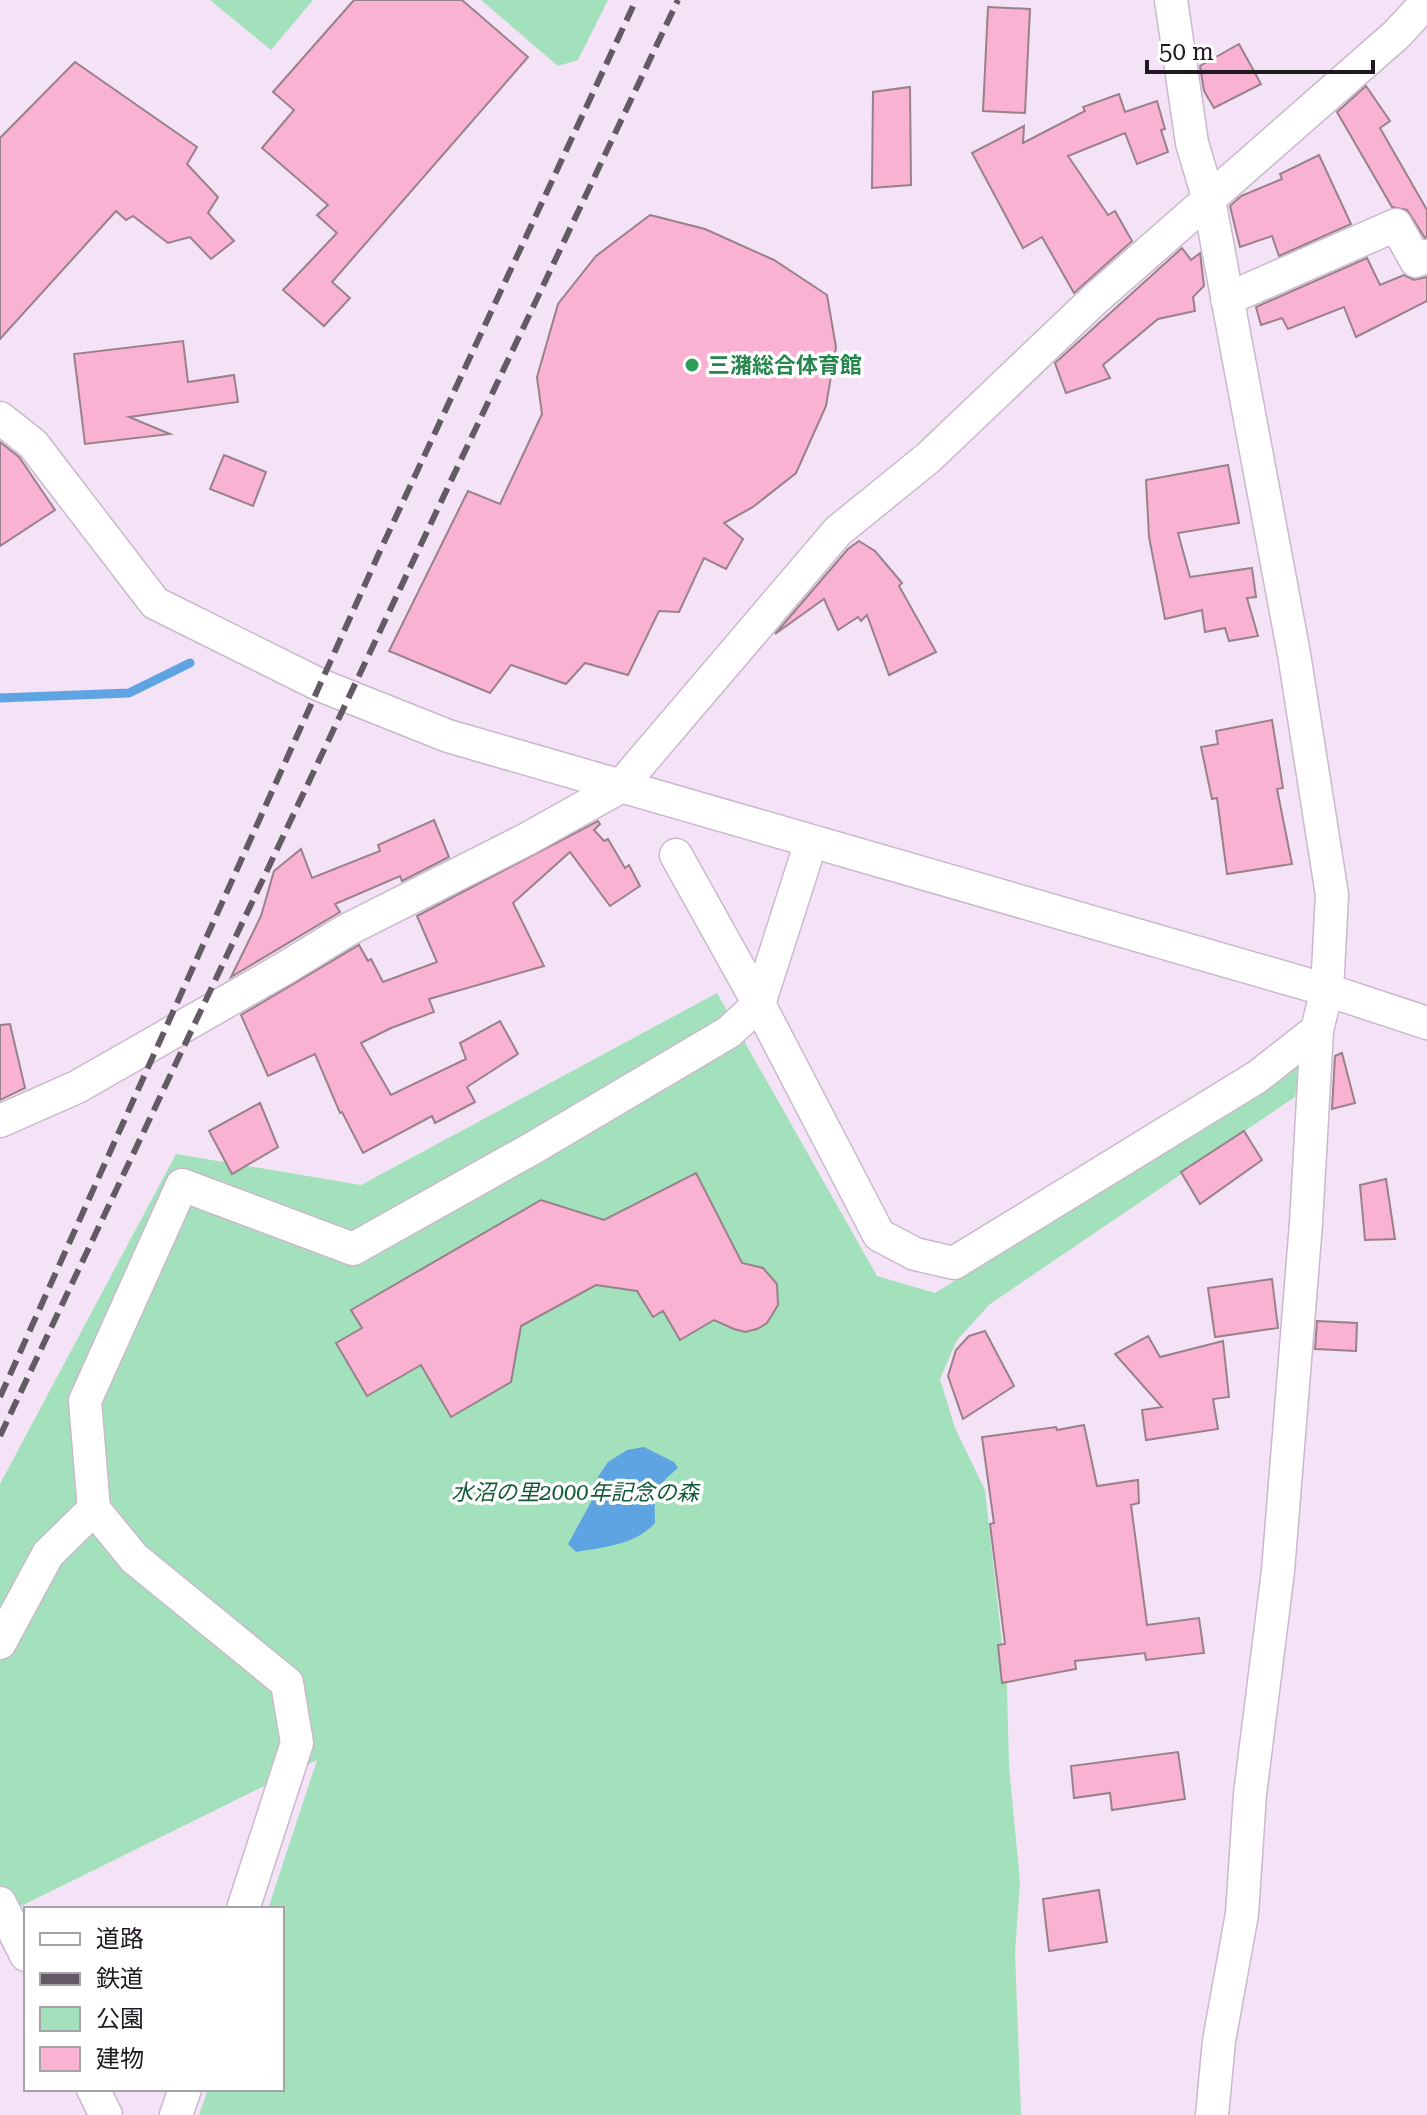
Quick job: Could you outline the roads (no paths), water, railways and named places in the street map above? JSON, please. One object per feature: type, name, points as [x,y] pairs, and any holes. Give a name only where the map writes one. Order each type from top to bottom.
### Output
[{"type":"street","points":[[1171,0],[1192,143],[1209,200],[1294,654],[1332,895],[1327,990],[1317,1030],[1306,1223],[1278,1571],[1250,1794],[1242,1914],[1219,2041],[1212,2115]]},
{"type":"street","points":[[0,1121],[77,1087],[347,930],[527,839],[620,787],[838,531],[928,458],[1095,299],[1396,35],[1427,2]]},
{"type":"street","points":[[1227,299],[1396,225],[1416,261],[1427,256]]},
{"type":"street","points":[[0,418],[33,444],[155,603],[242,648],[364,704],[448,736],[1327,990],[1427,1023]]},
{"type":"street","points":[[244,1907],[297,1743],[287,1683],[134,1558],[94,1509],[85,1401],[182,1185],[353,1249],[533,1148],[729,1032],[759,1004],[811,842]]},
{"type":"street","points":[[676,855],[759,1004],[879,1235],[915,1254],[954,1263],[1257,1077],[1317,1030]]},
{"type":"street","points":[[0,1643],[48,1554],[94,1509]]},
{"type":"street","points":[[0,1903],[24,1951]]},
{"type":"street","points":[[94,2091],[106,2115]]},
{"type":"street","points":[[176,2115],[184,2091]]},
{"type":"water","points":[[644,1447],[674,1462],[678,1468],[658,1491],[655,1523],[629,1541],[576,1552],[568,1544],[591,1502],[593,1484],[608,1462],[627,1450]]},
{"type":"waterway","points":[[0,698],[129,693],[190,663]]},
{"type":"railway","points":[[0,1397],[380,551],[636,0]]},
{"type":"railway","points":[[0,1436],[678,0]]},
{"type":"place","name":"三潴総合体育館","points":[[692,365]]},
{"type":"park label","name":"水沼の里2000年記念の森","points":[[575,1492]]}]
